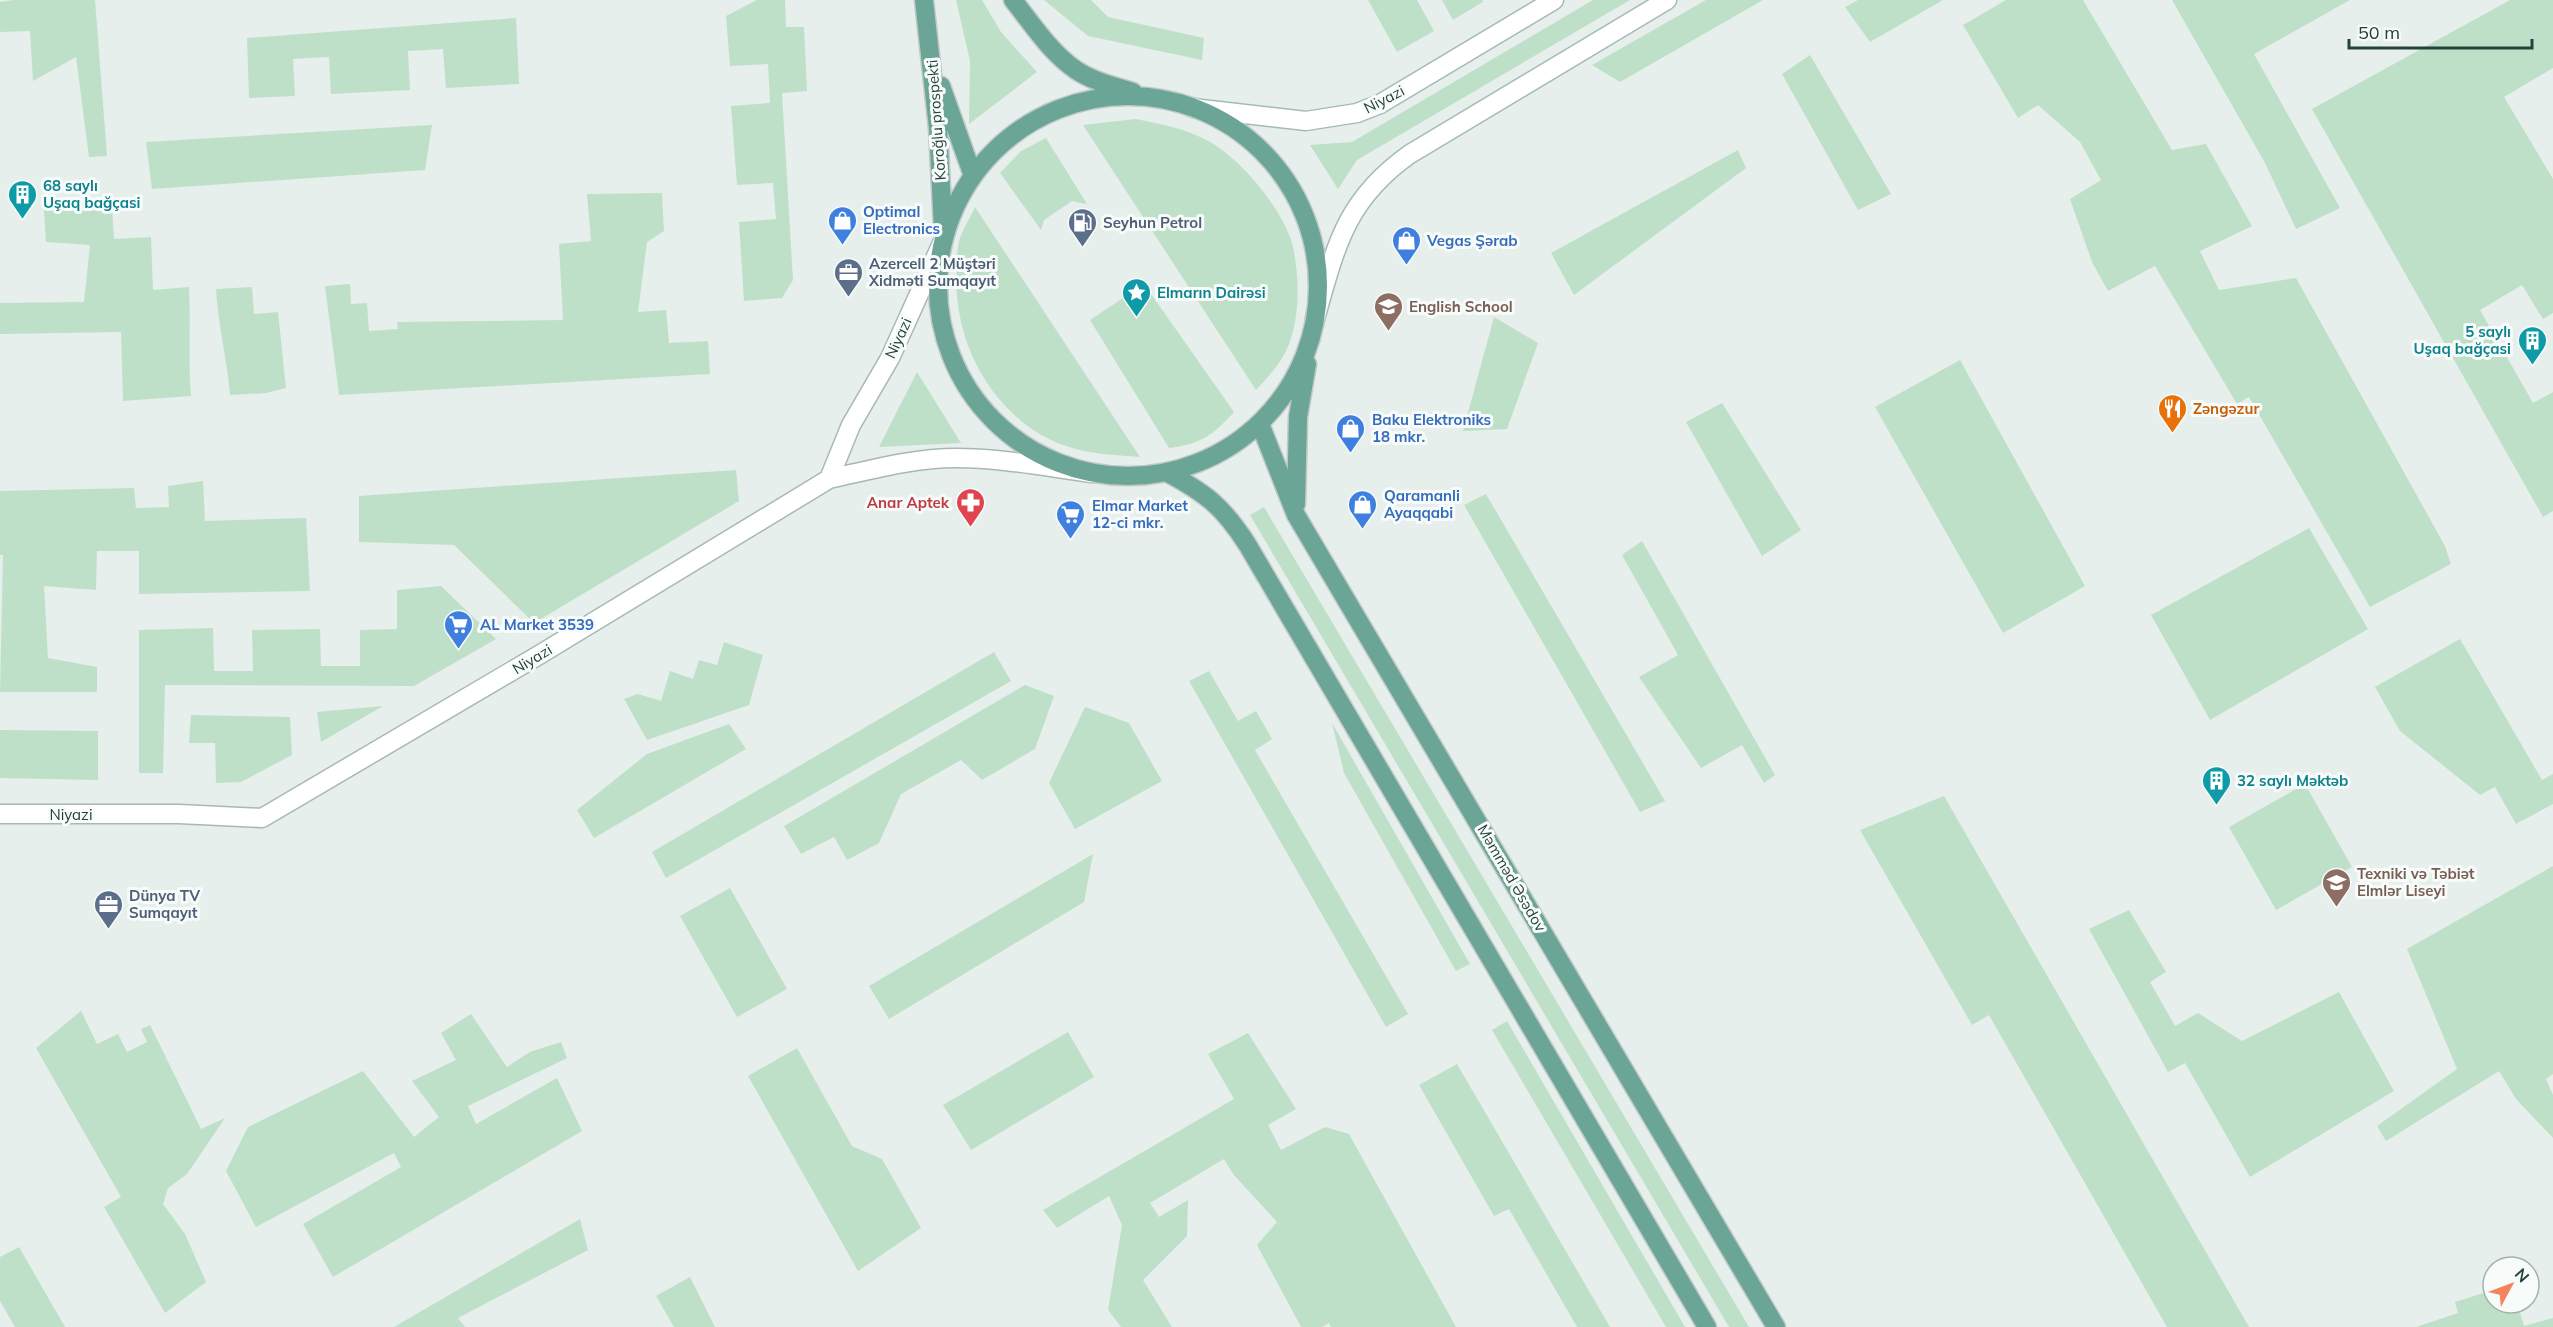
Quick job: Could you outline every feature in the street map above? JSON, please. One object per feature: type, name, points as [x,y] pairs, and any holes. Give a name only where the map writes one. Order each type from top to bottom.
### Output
[{"type":"main road","name":"Koroğlu prospekti","points":[[924,0],[932,62],[943,241]]},
{"type":"main road","points":[[1013,0],[1046,43],[1076,70],[1106,84],[1193,108],[1232,128],[1266,156],[1292,191],[1310,232],[1318,275],[1316,319],[1298,417],[1296,514]]},
{"type":"main road","points":[[932,62],[973,176]]},
{"type":"main road","points":[[1155,98],[1087,100],[1055,110],[1023,127],[996,149],[973,176],[955,207],[943,241],[938,285],[943,328],[957,370],[975,398],[1013,437],[1050,460],[1092,473],[1131,477],[1168,473],[1202,462],[1233,446],[1260,424],[1286,393],[1304,358],[1316,319]]},
{"type":"main road","name":"Məmməd Əsədov","points":[[1260,424],[1296,514],[1776,1327]]},
{"type":"main road","points":[[1168,473],[1203,492],[1215,502],[1247,544],[1707,1327]]},
{"type":"street","name":"Niyazi","points":[[1193,108],[1306,121],[1357,113],[1380,104],[1554,0]]},
{"type":"street","points":[[1316,319],[1333,256],[1350,218],[1366,191],[1383,173],[1410,154],[1667,0]]},
{"type":"street","name":"Niyazi","points":[[0,814],[179,814],[262,818],[539,655],[829,479],[851,425],[890,358],[943,241]]},
{"type":"street","points":[[829,479],[920,461],[955,458],[990,460],[1092,473]]},
{"type":"green space","points":[[95,0],[107,156],[89,157],[76,57],[33,81],[30,31],[0,32],[0,2]]},
{"type":"green space","points":[[757,0],[785,0],[786,27],[804,27],[807,91],[782,93],[793,280],[782,298],[744,301],[739,222],[776,219],[773,183],[737,185],[731,106],[770,103],[768,64],[730,66],[726,16]]},
{"type":"green space","points":[[956,0],[982,0],[1001,32],[1037,72],[969,124],[970,61]]},
{"type":"green space","points":[[1044,0],[1091,0],[1108,17],[1204,38],[1202,60],[1088,36]]},
{"type":"green space","points":[[1368,0],[1417,0],[1434,31],[1397,52]]},
{"type":"green space","points":[[1442,0],[1482,0],[1483,2],[1453,20]]},
{"type":"green space","points":[[1593,0],[1630,0],[1357,160],[1338,189],[1310,145],[1352,142]]},
{"type":"green space","points":[[1706,0],[1763,0],[1620,82],[1592,65]]},
{"type":"green space","points":[[1858,0],[1943,0],[1870,42],[1845,7]]},
{"type":"green space","points":[[2006,0],[2083,0],[2172,150],[2206,144],[2252,226],[2200,251],[2219,290],[2296,278],[2445,546],[2451,564],[2370,607],[2249,397],[2237,404],[2155,266],[2108,291],[2092,262],[2070,199],[2101,180],[2080,142],[2038,105],[2018,118],[1963,25]]},
{"type":"green space","points":[[2172,0],[2350,0],[2254,54],[2340,208],[2296,229],[2265,163]]},
{"type":"green space","points":[[2510,0],[2553,0],[2553,68],[2504,97],[2553,179],[2553,313],[2543,319],[2522,285],[2480,310],[2533,403],[2553,392],[2553,511],[2543,517],[2312,109]]},
{"type":"green space","points":[[516,18],[519,84],[446,88],[443,49],[408,51],[410,90],[331,94],[329,57],[293,59],[295,96],[249,98],[247,38]]},
{"type":"green space","points":[[1810,55],[1891,194],[1858,210],[1782,74]]},
{"type":"green space","points":[[1136,119],[1174,127],[1210,142],[1222,150],[1248,174],[1272,203],[1288,233],[1293,247],[1297,281],[1294,327],[1281,360],[1256,390],[1083,125]]},
{"type":"green space","points":[[432,125],[425,170],[152,189],[146,142]]},
{"type":"green space","points":[[1046,138],[1087,204],[1072,201],[1044,220],[1041,230],[1000,173],[1021,151]]},
{"type":"green space","points":[[1738,150],[1746,168],[1574,295],[1551,253]]},
{"type":"green space","points":[[662,193],[664,231],[647,242],[638,312],[666,310],[669,343],[708,341],[710,374],[339,395],[325,286],[350,284],[351,304],[367,303],[369,331],[398,329],[397,322],[563,320],[559,244],[591,241],[587,194]]},
{"type":"green space","points":[[43,194],[112,208],[114,239],[151,237],[153,290],[189,287],[191,396],[123,401],[121,332],[0,334],[0,303],[84,302],[90,245],[46,242]]},
{"type":"green space","points":[[975,207],[1140,457],[1082,450],[1063,445],[1038,433],[997,397],[981,374],[969,349],[961,322],[957,295],[958,244]]},
{"type":"green space","points":[[1144,284],[1234,412],[1213,432],[1190,444],[1169,448],[1090,320]]},
{"type":"green space","points":[[252,287],[254,314],[278,312],[286,388],[266,393],[230,395],[216,289]]},
{"type":"green space","points":[[1494,317],[1538,343],[1507,429],[1463,431]]},
{"type":"green space","points":[[1960,360],[2085,586],[2003,633],[1875,407]]},
{"type":"green space","points":[[917,372],[961,443],[879,447]]},
{"type":"green space","points":[[1722,403],[1801,530],[1762,556],[1686,422]]},
{"type":"green space","points":[[736,470],[739,501],[534,623],[454,545],[359,542],[359,496]]},
{"type":"green space","points":[[203,481],[205,521],[306,518],[310,591],[139,594],[139,551],[97,551],[96,590],[44,586],[48,658],[97,667],[97,692],[0,692],[3,555],[0,555],[0,491],[134,488],[136,508],[169,507],[168,486]]},
{"type":"green space","points":[[1486,494],[1665,801],[1640,812],[1464,505]]},
{"type":"green space","points":[[1264,507],[1749,1327],[1729,1327],[1250,515]]},
{"type":"green space","points":[[2309,528],[2368,629],[2210,720],[2151,615]]},
{"type":"green space","points":[[1642,541],[1775,775],[1764,783],[1742,745],[1701,768],[1639,677],[1678,655],[1622,555]]},
{"type":"green space","points":[[441,586],[496,639],[414,686],[165,685],[163,773],[139,773],[139,630],[213,628],[214,671],[253,671],[252,630],[320,629],[321,666],[360,666],[360,630],[397,629],[397,590]]},
{"type":"green space","points":[[2460,639],[2542,780],[2553,774],[2553,804],[2516,824],[2495,787],[2480,795],[2400,731],[2375,687]]},
{"type":"green space","points":[[724,642],[763,655],[749,705],[647,740],[624,699],[638,694],[661,701],[670,671],[693,679],[699,660],[717,665]]},
{"type":"green space","points":[[994,652],[1011,681],[666,878],[652,852]]},
{"type":"green space","points":[[1209,671],[1238,721],[1256,711],[1272,739],[1255,750],[1408,1014],[1386,1027],[1189,681]]},
{"type":"green space","points":[[1025,685],[1054,696],[1035,749],[982,780],[961,760],[901,794],[879,843],[847,860],[834,837],[801,854],[784,826]]},
{"type":"green space","points":[[383,706],[321,742],[317,712]]},
{"type":"green space","points":[[1085,707],[1129,723],[1162,781],[1075,829],[1049,783]]},
{"type":"green space","points":[[191,715],[290,717],[292,755],[241,782],[216,783],[215,743],[189,743]]},
{"type":"green space","points":[[1332,723],[1470,964],[1456,971],[1344,773]]},
{"type":"green space","points":[[729,724],[746,749],[594,838],[577,810],[647,754]]},
{"type":"green space","points":[[0,730],[98,731],[98,780],[0,778]]},
{"type":"green space","points":[[2305,784],[2352,867],[2276,910],[2229,827]]},
{"type":"green space","points":[[1944,796],[2249,1327],[2167,1327],[1989,1015],[1972,1025],[1860,830]]},
{"type":"green space","points":[[1093,854],[1084,902],[889,1019],[869,986]]},
{"type":"green space","points":[[2553,866],[2553,1074],[2546,1079],[2553,1095],[2553,1138],[2516,1099],[2499,1071],[2386,1141],[2377,1126],[2457,1069],[2407,949]]},
{"type":"green space","points":[[730,888],[787,989],[737,1017],[680,916]]},
{"type":"green space","points":[[2129,910],[2166,972],[2150,982],[2175,1026],[2198,1013],[2242,1041],[2339,992],[2394,1091],[2250,1177],[2185,1063],[2168,1072],[2089,929]]},
{"type":"green space","points":[[81,1011],[97,1044],[118,1034],[127,1052],[147,1042],[141,1029],[150,1025],[201,1129],[225,1118],[187,1174],[168,1188],[163,1204],[185,1234],[206,1282],[165,1313],[104,1207],[121,1197],[36,1048]]},
{"type":"green space","points":[[471,1014],[507,1067],[530,1052],[561,1042],[567,1058],[468,1106],[476,1124],[557,1078],[582,1131],[333,1277],[303,1224],[401,1167],[394,1153],[256,1227],[226,1171],[248,1127],[363,1071],[414,1137],[439,1117],[412,1081],[456,1060],[441,1033]]},
{"type":"green space","points":[[1507,1021],[1685,1327],[1666,1327],[1492,1030]]},
{"type":"green space","points":[[1068,1032],[1094,1077],[971,1150],[943,1105]]},
{"type":"green space","points":[[1248,1033],[1296,1109],[1268,1125],[1281,1150],[1325,1127],[1349,1134],[1456,1327],[1331,1327],[1329,1323],[1322,1327],[1301,1327],[1257,1245],[1277,1222],[1233,1174],[1224,1159],[1150,1203],[1159,1217],[1188,1200],[1187,1236],[1143,1280],[1172,1327],[1121,1327],[1108,1310],[1122,1225],[1109,1196],[1057,1228],[1043,1210],[1234,1099],[1208,1054]]},
{"type":"green space","points":[[797,1048],[852,1146],[882,1159],[921,1228],[858,1271],[748,1076]]},
{"type":"green space","points":[[1457,1064],[1610,1327],[1577,1327],[1509,1209],[1494,1216],[1419,1085]]},
{"type":"green space","points":[[580,1219],[588,1250],[458,1318],[465,1327],[394,1327]]},
{"type":"green space","points":[[19,1247],[65,1327],[15,1327],[0,1301],[0,1257]]},
{"type":"green space","points":[[690,1277],[715,1327],[674,1327],[656,1296]]},
{"type":"green space","points":[[2481,1294],[2481,1315],[2521,1315],[2524,1326],[2553,1318],[2553,1327],[2416,1327],[2458,1313],[2455,1302]]},
{"type":"place","name":"68 saylı Uşaq bağçasi","points":[[22,220]]},
{"type":"place","name":"Optimal Electronics","points":[[842,246]]},
{"type":"place","name":"Seyhun Petrol","points":[[1082,248]]},
{"type":"place","name":"Vegas Şərab","points":[[1406,266]]},
{"type":"place","name":"Azercell 2 Müştəri Xidməti Sumqayıt","points":[[848,298]]},
{"type":"place","name":"Elmarın Dairəsi","points":[[1136,318]]},
{"type":"place","name":"English School","points":[[1388,332]]},
{"type":"place","name":"5 saylı Uşaq bağçasi","points":[[2532,366]]},
{"type":"place","name":"Zəngəzur","points":[[2172,434]]},
{"type":"place","name":"Baku Elektroniks 18 mkr.","points":[[1351,454]]},
{"type":"place","name":"Anar Aptek","points":[[970,528]]},
{"type":"place","name":"Qaramanli Ayaqqabi","points":[[1363,530]]},
{"type":"place","name":"Elmar Market 12-ci mkr.","points":[[1071,540]]},
{"type":"place","name":"AL Market 3539","points":[[459,650]]},
{"type":"place","name":"32 saylı Məktəb","points":[[2216,806]]},
{"type":"place","name":"Texniki və Təbiət Elmlər Liseyi","points":[[2336,908]]},
{"type":"place","name":"Dünya TV Sumqayıt","points":[[108,930]]}]
